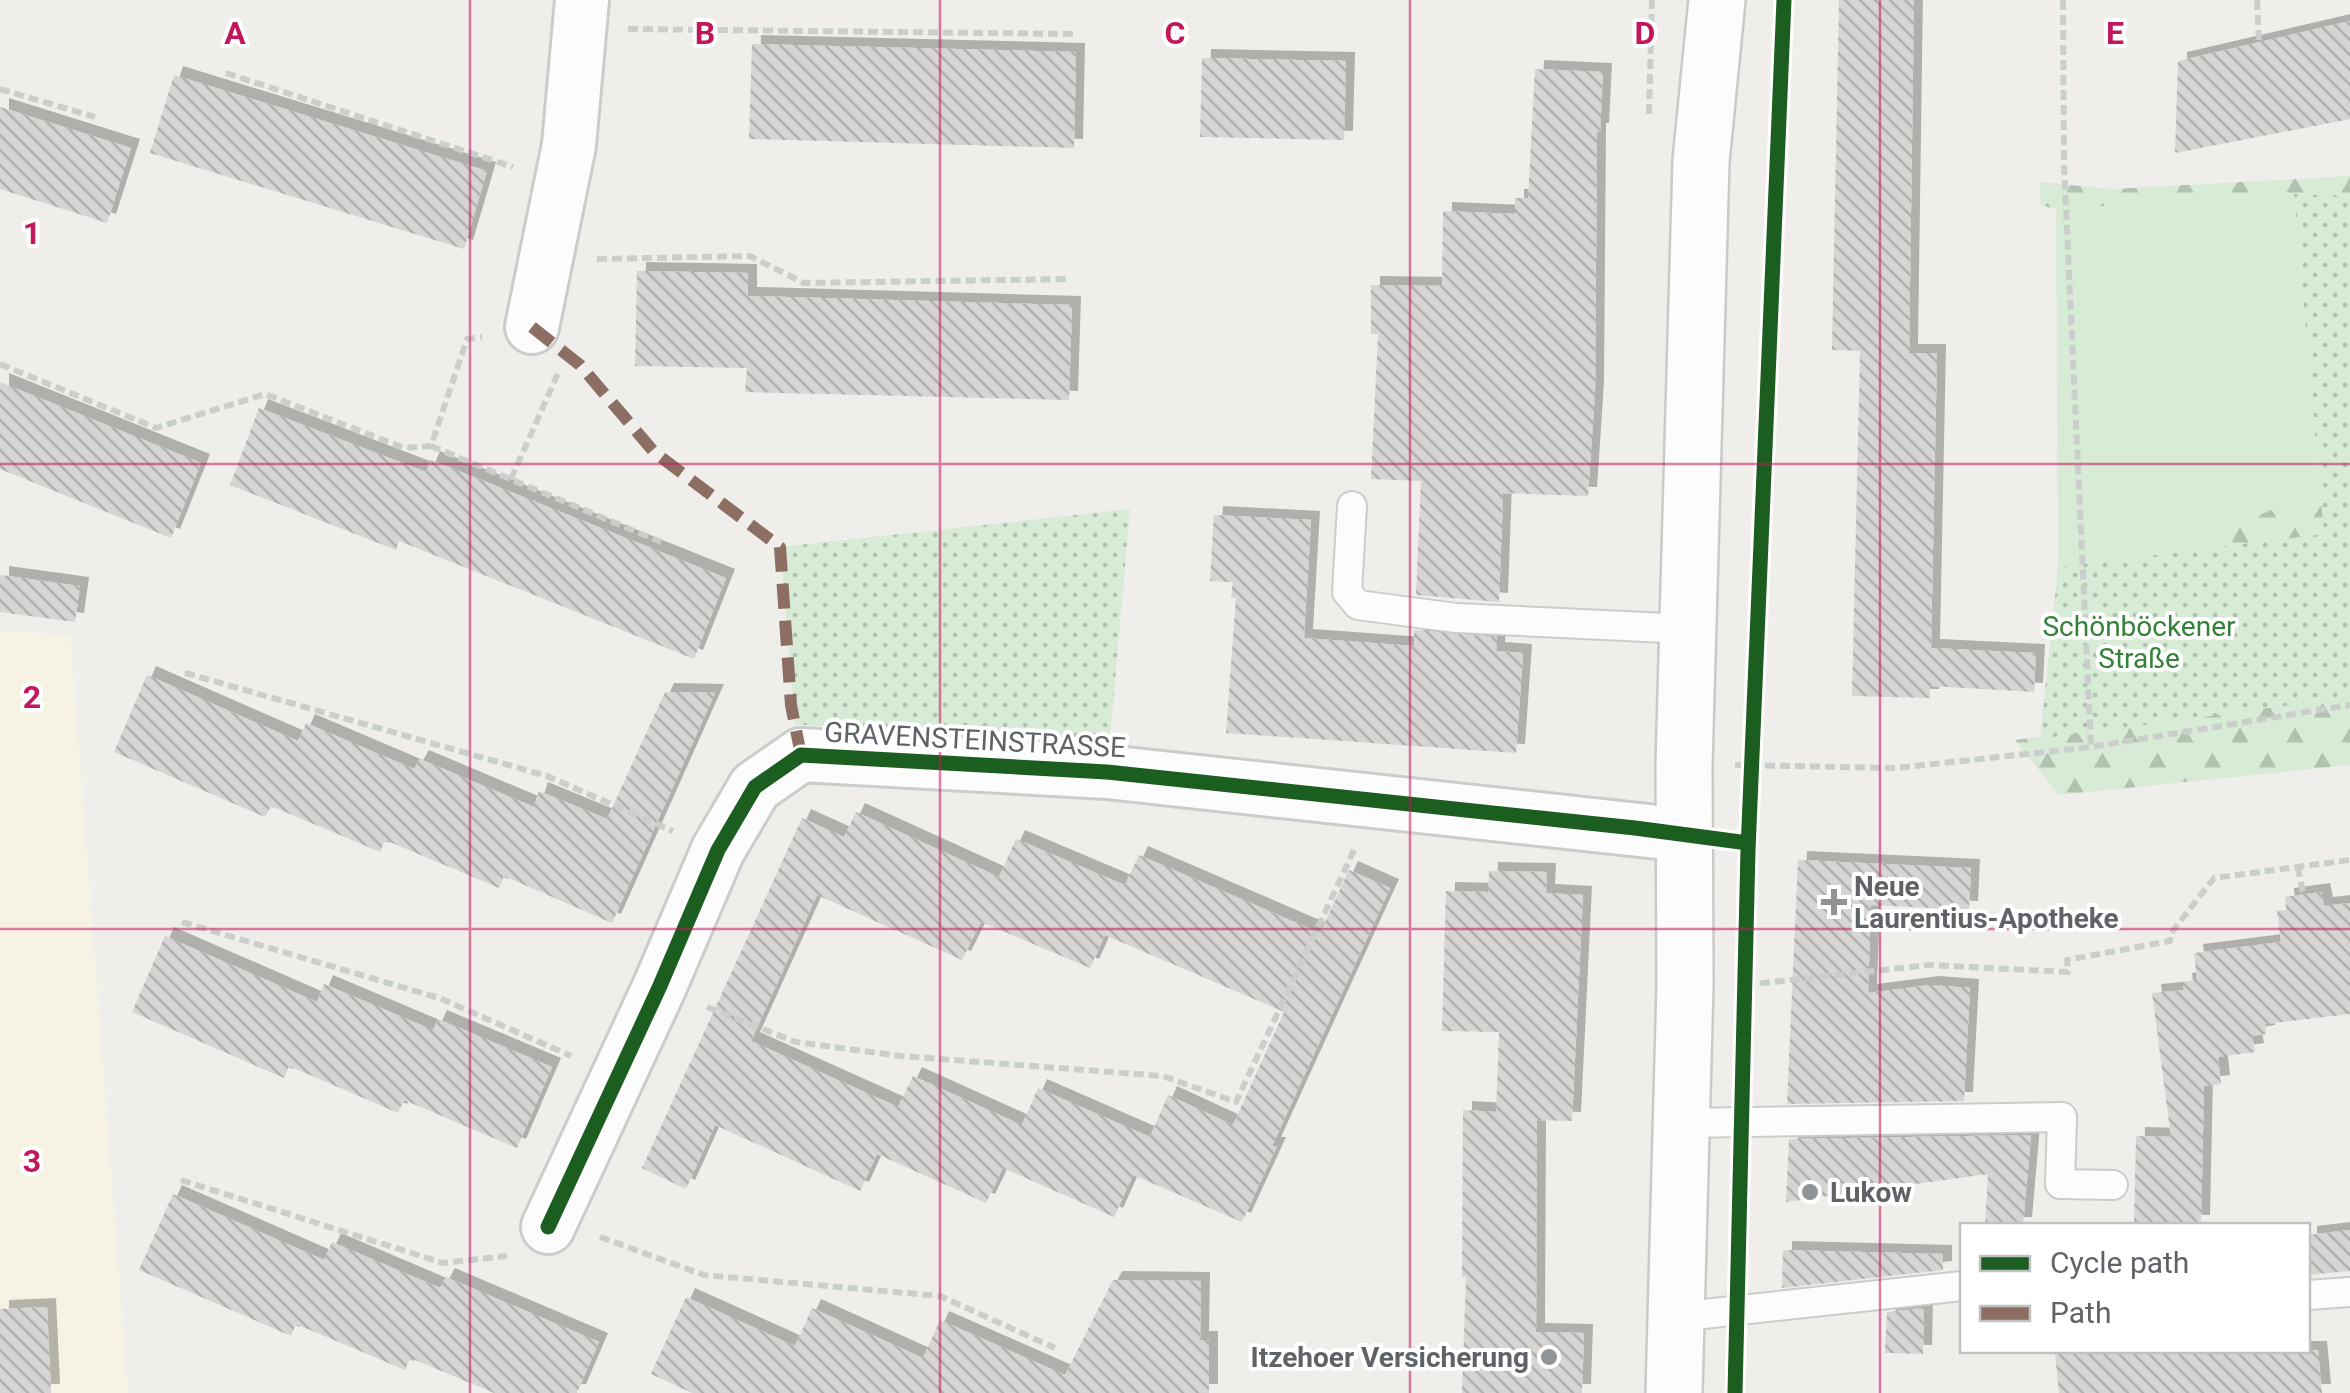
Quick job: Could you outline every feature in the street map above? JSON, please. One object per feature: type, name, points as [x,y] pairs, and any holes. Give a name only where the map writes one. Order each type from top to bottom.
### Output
[{"type":"main road","points":[[1674,1393],[1686,835],[1684,765],[1701,161],[1717,0]]},
{"type":"street","points":[[550,341],[546,260],[570,145],[581,14]]},
{"type":"street","name":"GRAVENSTEINSTRASSE","points":[[550,1224],[718,850],[755,787],[801,755],[1107,772],[1686,835]]},
{"type":"lane","points":[[1352,506],[1348,592],[1358,605],[1456,618],[1688,630]]},
{"type":"lane","points":[[1681,1123],[2062,1117],[2060,1184],[2113,1185]]},
{"type":"lane","points":[[1676,1317],[1960,1286]]},
{"type":"lane","points":[[2310,1295],[2350,1292]]},
{"type":"path","points":[[2063,0],[2064,165],[2091,746]]},
{"type":"path","points":[[2257,0],[2260,41]]},
{"type":"path","points":[[581,14],[1076,34]]},
{"type":"path","points":[[226,73],[561,184]]},
{"type":"path","points":[[0,89],[95,117]]},
{"type":"path","points":[[546,260],[750,256],[804,283],[1069,280]]},
{"type":"path","points":[[432,446],[467,339],[550,341],[511,480]]},
{"type":"path","points":[[0,364],[156,428],[266,394],[404,448],[432,446],[661,542]]},
{"type":"path","points":[[184,673],[547,776],[718,850]]},
{"type":"path","points":[[1684,765],[1897,768],[2091,746],[2350,706]]},
{"type":"path","points":[[1751,784],[1753,746]]},
{"type":"path","points":[[659,988],[796,1042],[901,1056],[1163,1076],[1236,1102],[1377,802]]},
{"type":"path","points":[[1745,985],[1930,965],[2068,972],[2067,960],[2170,941],[2170,934],[2214,878],[2350,860]]},
{"type":"path","points":[[2298,867],[2303,894]]},
{"type":"path","points":[[182,922],[442,999],[618,1078]]},
{"type":"path","points":[[1744,1004],[1745,966]]},
{"type":"path","points":[[181,1180],[443,1263],[506,1256],[550,1224],[704,1274],[940,1296],[1055,1348]]},
{"type":"shaded area","points":[[0,631],[70,635],[128,1393],[0,1393]]},
{"type":"green space","points":[[2350,176],[2350,196],[2294,194],[2056,209],[2040,205],[2040,182],[2112,189]]},
{"type":"green space","points":[[2294,194],[2324,534],[2058,567],[2056,209]]},
{"type":"green space","name":"Schönböckener Straße","points":[[2294,194],[2350,196],[2350,697],[2040,739],[2058,567],[2324,534]]},
{"type":"green space","points":[[2299,498],[2347,515],[2350,564],[2234,570],[2232,527]]},
{"type":"green space","points":[[1130,509],[1109,750],[795,724],[780,547]]},
{"type":"green space","points":[[2350,697],[2350,765],[2059,795],[2015,740]]},
{"type":"building","points":[[1839,0],[1914,0],[1909,353],[1937,353],[1931,648],[2036,653],[2034,692],[1930,686],[1930,698],[1852,696],[1860,351],[1832,350]]},
{"type":"building","points":[[2350,21],[2350,119],[2175,153],[2178,61]]},
{"type":"building","points":[[752,44],[1076,52],[1074,148],[749,139]]},
{"type":"building","points":[[1202,58],[1346,61],[1344,140],[1200,137]]},
{"type":"building","points":[[1535,69],[1603,72],[1597,132],[1595,391],[1588,496],[1503,493],[1499,602],[1416,595],[1421,481],[1371,479],[1378,334],[1371,334],[1371,285],[1442,286],[1443,211],[1515,214],[1515,198],[1528,198]]},
{"type":"building","points":[[174,75],[487,171],[464,249],[150,153]]},
{"type":"building","points":[[0,107],[131,148],[107,223],[0,189]]},
{"type":"building","points":[[637,271],[748,273],[748,296],[1072,305],[1069,400],[745,392],[747,368],[635,366]]},
{"type":"building","points":[[0,382],[201,463],[171,538],[0,469]]},
{"type":"building","points":[[259,408],[426,472],[431,460],[726,578],[694,659],[399,541],[396,550],[230,485]]},
{"type":"building","points":[[1214,515],[1311,520],[1304,638],[1414,646],[1414,630],[1497,637],[1496,651],[1523,653],[1516,753],[1226,733],[1236,598],[1231,598],[1233,582],[1210,581]]},
{"type":"building","points":[[0,575],[80,586],[75,622],[0,612]]},
{"type":"building","points":[[147,675],[298,741],[306,723],[414,769],[420,759],[534,807],[539,791],[607,819],[665,692],[715,693],[612,923],[504,876],[499,888],[385,840],[380,852],[271,806],[265,817],[114,752]]},
{"type":"building","points":[[856,812],[999,877],[1016,839],[1125,885],[1139,855],[1320,933],[1349,870],[1390,888],[1272,1146],[1277,1146],[1242,1222],[1133,1175],[1114,1217],[1003,1168],[986,1203],[877,1154],[860,1191],[715,1125],[686,1189],[642,1168],[802,818],[844,837]],"holes":[[[817,895],[962,960],[981,922],[1090,968],[1105,935],[1284,1012],[1233,1125],[1168,1095],[1150,1137],[1038,1088],[1022,1125],[913,1076],[898,1107],[751,1041]]]},
{"type":"building","points":[[1798,860],[1971,868],[1969,910],[1871,905],[1868,993],[1930,985],[1970,988],[1964,1101],[1787,1104]]},
{"type":"building","points":[[1489,871],[1547,872],[1546,893],[1583,895],[1572,1121],[1537,1120],[1536,1332],[1584,1333],[1582,1393],[1462,1393],[1466,1277],[1462,1277],[1463,1110],[1496,1112],[1499,1032],[1442,1031],[1446,891],[1488,892]]},
{"type":"building","points":[[2321,892],[2324,906],[2350,903],[2350,1014],[2265,1024],[2266,1034],[2252,1036],[2255,1052],[2218,1057],[2221,1084],[2204,1086],[2201,1223],[2134,1222],[2136,1136],[2171,1137],[2152,993],[2184,990],[2183,982],[2197,980],[2194,953],[2281,942],[2277,911],[2286,910],[2285,897]]},
{"type":"building","points":[[165,936],[317,1002],[324,984],[433,1030],[438,1019],[552,1067],[517,1148],[404,1100],[398,1113],[289,1066],[284,1078],[132,1012]]},
{"type":"building","points":[[2031,1135],[2023,1223],[1985,1223],[1988,1174],[1786,1202],[1789,1139]]},
{"type":"building","points":[[173,1194],[324,1260],[332,1242],[440,1288],[446,1277],[599,1342],[577,1393],[494,1393],[410,1358],[405,1370],[296,1324],[291,1336],[139,1270]]},
{"type":"building","points":[[2350,1230],[2350,1271],[2310,1275],[2310,1235]]},
{"type":"building","points":[[1783,1250],[1943,1254],[1943,1270],[1782,1288]]},
{"type":"building","points":[[1113,1280],[1201,1281],[1200,1340],[1209,1340],[1209,1393],[692,1393],[651,1374],[686,1297],[795,1346],[812,1308],[923,1358],[940,1320],[1065,1375]]},
{"type":"building","points":[[47,1307],[51,1393],[0,1393],[0,1309]]},
{"type":"building","points":[[1924,1308],[1923,1354],[1885,1353],[1887,1312]]},
{"type":"building","points":[[2318,1350],[2322,1393],[2059,1393],[2055,1353]]},
{"type":"marked path","points":[[532,327],[580,365],[654,452],[780,547],[791,705],[801,755]]},
{"type":"cycle path","points":[[1735,1393],[1748,850],[1784,0]]},
{"type":"cycle path","points":[[548,1227],[718,850],[755,787],[801,755],[1107,772],[1748,843]]},
{"type":"place","name":"Neue Laurentius-Apotheke","points":[[1834,902]]},
{"type":"place","name":"Lukow","points":[[1810,1192]]},
{"type":"place","name":"Itzehoer Versicherung","points":[[1549,1357]]}]
